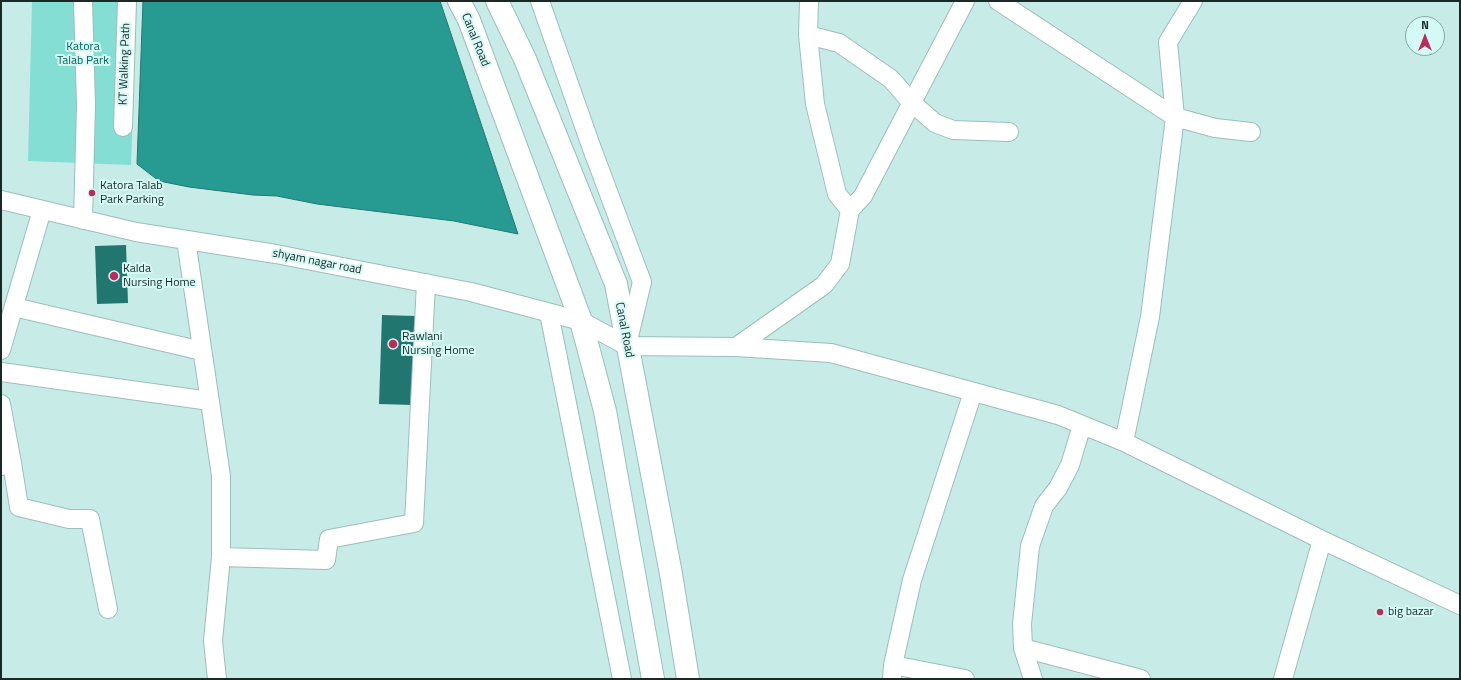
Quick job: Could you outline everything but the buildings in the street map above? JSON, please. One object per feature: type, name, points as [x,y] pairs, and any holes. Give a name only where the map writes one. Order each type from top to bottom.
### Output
[{"type":"main road","name":"Canal Road","points":[[459,1],[471,28],[581,321],[605,411],[653,679]]},
{"type":"main road","name":"Canal Road","points":[[497,1],[526,59],[616,284],[671,574],[688,679]]},
{"type":"street","points":[[83,1],[86,105],[84,220]]},
{"type":"street","name":"KT Walking Path","points":[[123,127],[127,1]]},
{"type":"street","points":[[540,1],[591,146],[642,282],[627,346],[736,347],[831,353],[1058,415],[1124,442],[1322,540],[1460,605]]},
{"type":"street","points":[[809,1],[808,35],[816,104],[837,194],[850,210]]},
{"type":"street","points":[[736,347],[824,285],[840,264],[850,210],[863,196],[965,1]]},
{"type":"street","points":[[998,1],[1176,117],[1215,128],[1251,132]]},
{"type":"street","points":[[1124,442],[1150,317],[1176,117],[1168,42],[1192,1]]},
{"type":"street","points":[[808,35],[839,43],[891,79],[911,102],[935,123],[953,130],[1009,132]]},
{"type":"street","name":"shyam nagar road","points":[[1,200],[136,232],[276,254],[471,292],[581,321],[627,346]]},
{"type":"street","points":[[1,350],[42,210]]},
{"type":"street","points":[[186,240],[221,476],[221,557],[212,641],[217,679]]},
{"type":"street","points":[[221,557],[326,560],[329,539],[414,523],[426,283]]},
{"type":"street","points":[[14,307],[202,351]]},
{"type":"street","points":[[549,313],[622,679]]},
{"type":"street","points":[[1,372],[210,401]]},
{"type":"street","points":[[964,679],[893,672],[912,580],[973,392]]},
{"type":"street","points":[[1,404],[6,465],[19,507],[69,519],[90,519],[108,609]]},
{"type":"street","points":[[1033,679],[1023,648],[1022,624],[1030,546],[1044,506],[1058,488],[1070,465],[1082,425]]},
{"type":"street","points":[[1283,679],[1322,540]]},
{"type":"street","points":[[1023,648],[1141,679]]},
{"type":"green space","name":"Katora Talab Park","points":[[32,1],[137,1],[131,165],[28,161]]},
{"type":"shaded area","points":[[143,1],[440,1],[518,234],[454,221],[317,204],[277,196],[253,195],[189,187],[159,181],[137,164]]},
{"type":"place","name":"Katora Talab Park Parking","points":[[92,193]]},
{"type":"place","name":"Kalda Nursing Home","points":[[114,276]]},
{"type":"place","name":"Rawlani Nursing Home","points":[[393,344]]},
{"type":"place","name":"big bazar","points":[[1380,612]]}]
